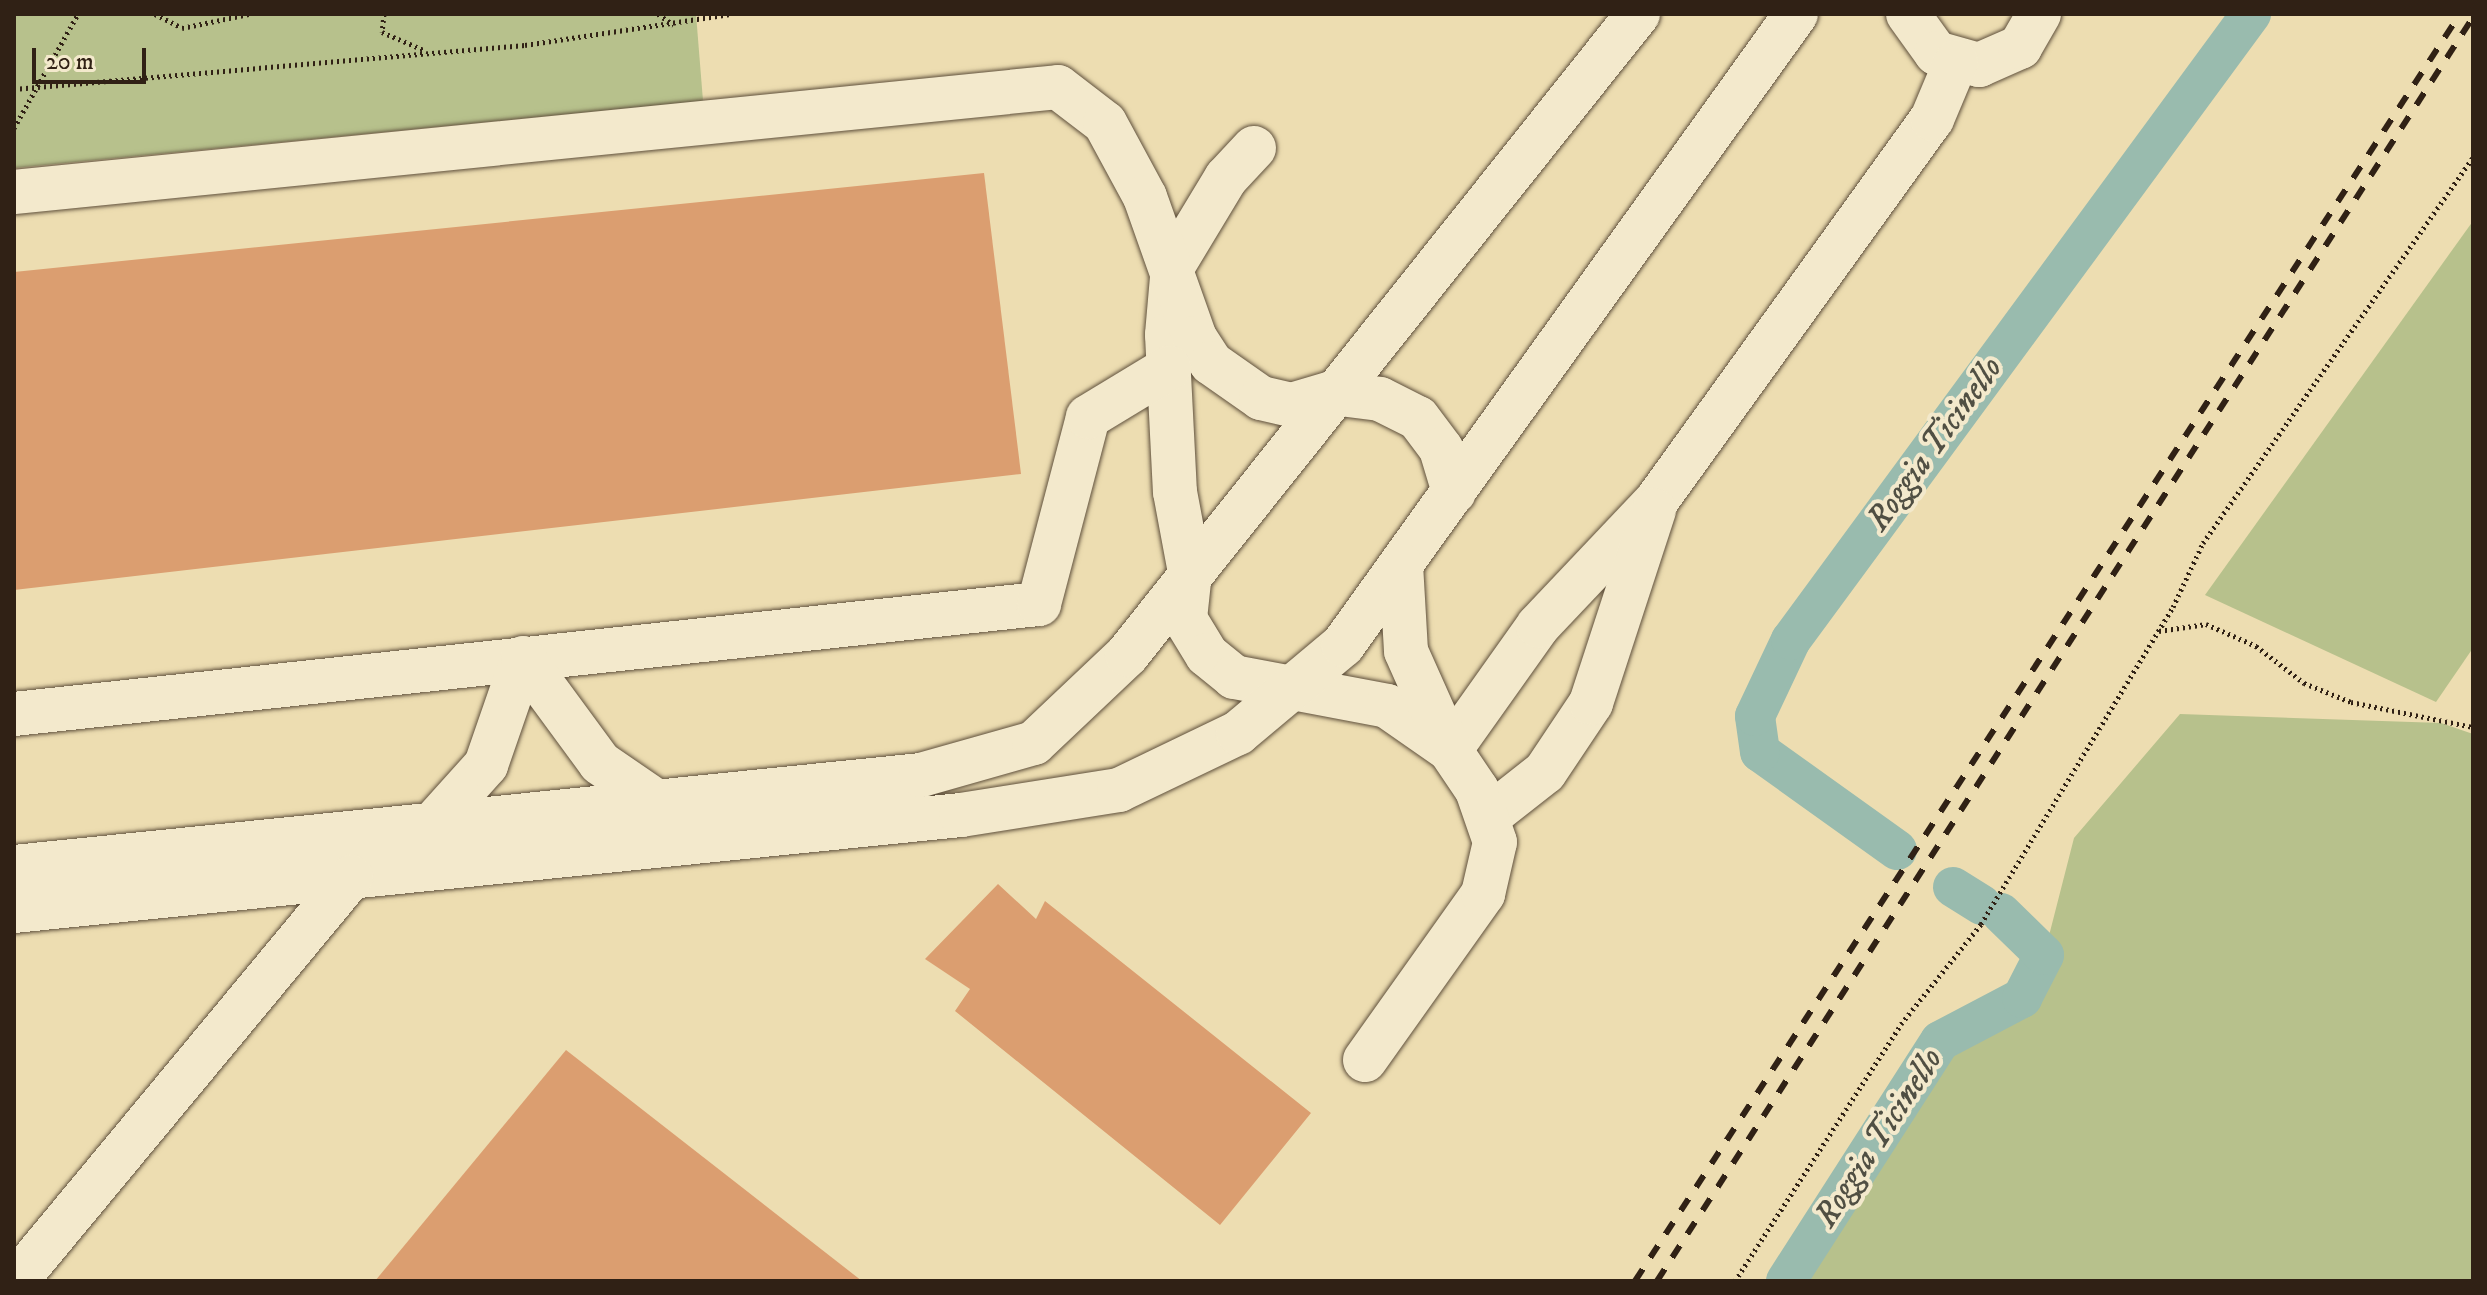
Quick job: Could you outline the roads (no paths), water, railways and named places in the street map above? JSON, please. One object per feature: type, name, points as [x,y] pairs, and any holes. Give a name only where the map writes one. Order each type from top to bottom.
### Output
[{"type":"lane","points":[[14,867],[921,775],[1034,743],[1127,655],[1332,393],[1638,14]]},
{"type":"lane","points":[[14,911],[961,815],[1119,790],[1238,733],[1343,645],[1796,14]]},
{"type":"lane","points":[[1908,14],[1919,38],[1956,62],[2001,59],[2020,47],[2039,14]]},
{"type":"lane","points":[[1450,750],[1538,626],[1657,500],[1932,119],[1956,62]]},
{"type":"lane","points":[[14,192],[1058,87],[1105,123],[1173,266],[1195,338],[1232,384],[1291,405],[1332,393],[1380,399],[1418,418],[1441,449],[1454,492]]},
{"type":"lane","points":[[1254,148],[1226,178],[1173,266],[1169,368],[1175,492],[1190,572],[1185,619],[1207,655],[1234,677],[1290,692],[1387,706],[1450,750]]},
{"type":"lane","points":[[14,714],[1039,604],[1088,417],[1169,368]]},
{"type":"lane","points":[[1489,816],[1545,772],[1591,703],[1657,500]]},
{"type":"lane","points":[[1365,1060],[1483,894],[1495,842],[1489,816],[1450,750],[1406,651],[1401,565]]},
{"type":"lane","points":[[523,658],[600,763],[657,802]]},
{"type":"lane","points":[[432,825],[486,765],[523,658]]},
{"type":"lane","points":[[16,1281],[351,877]]},
{"type":"waterway","name":"Roggia Ticinello","points":[[1897,850],[1760,752],[1755,716],[1791,640],[2251,14]]},
{"type":"waterway","name":"Roggia Ticinello","points":[[1953,887],[1982,905]]},
{"type":"waterway","name":"Roggia Ticinello","points":[[1786,1281],[1940,1041],[2022,998],[2044,955],[2001,913]]},
{"type":"railway","points":[[1635,1281],[2460,14]]},
{"type":"railway","points":[[1657,1281],[2473,17]]}]
